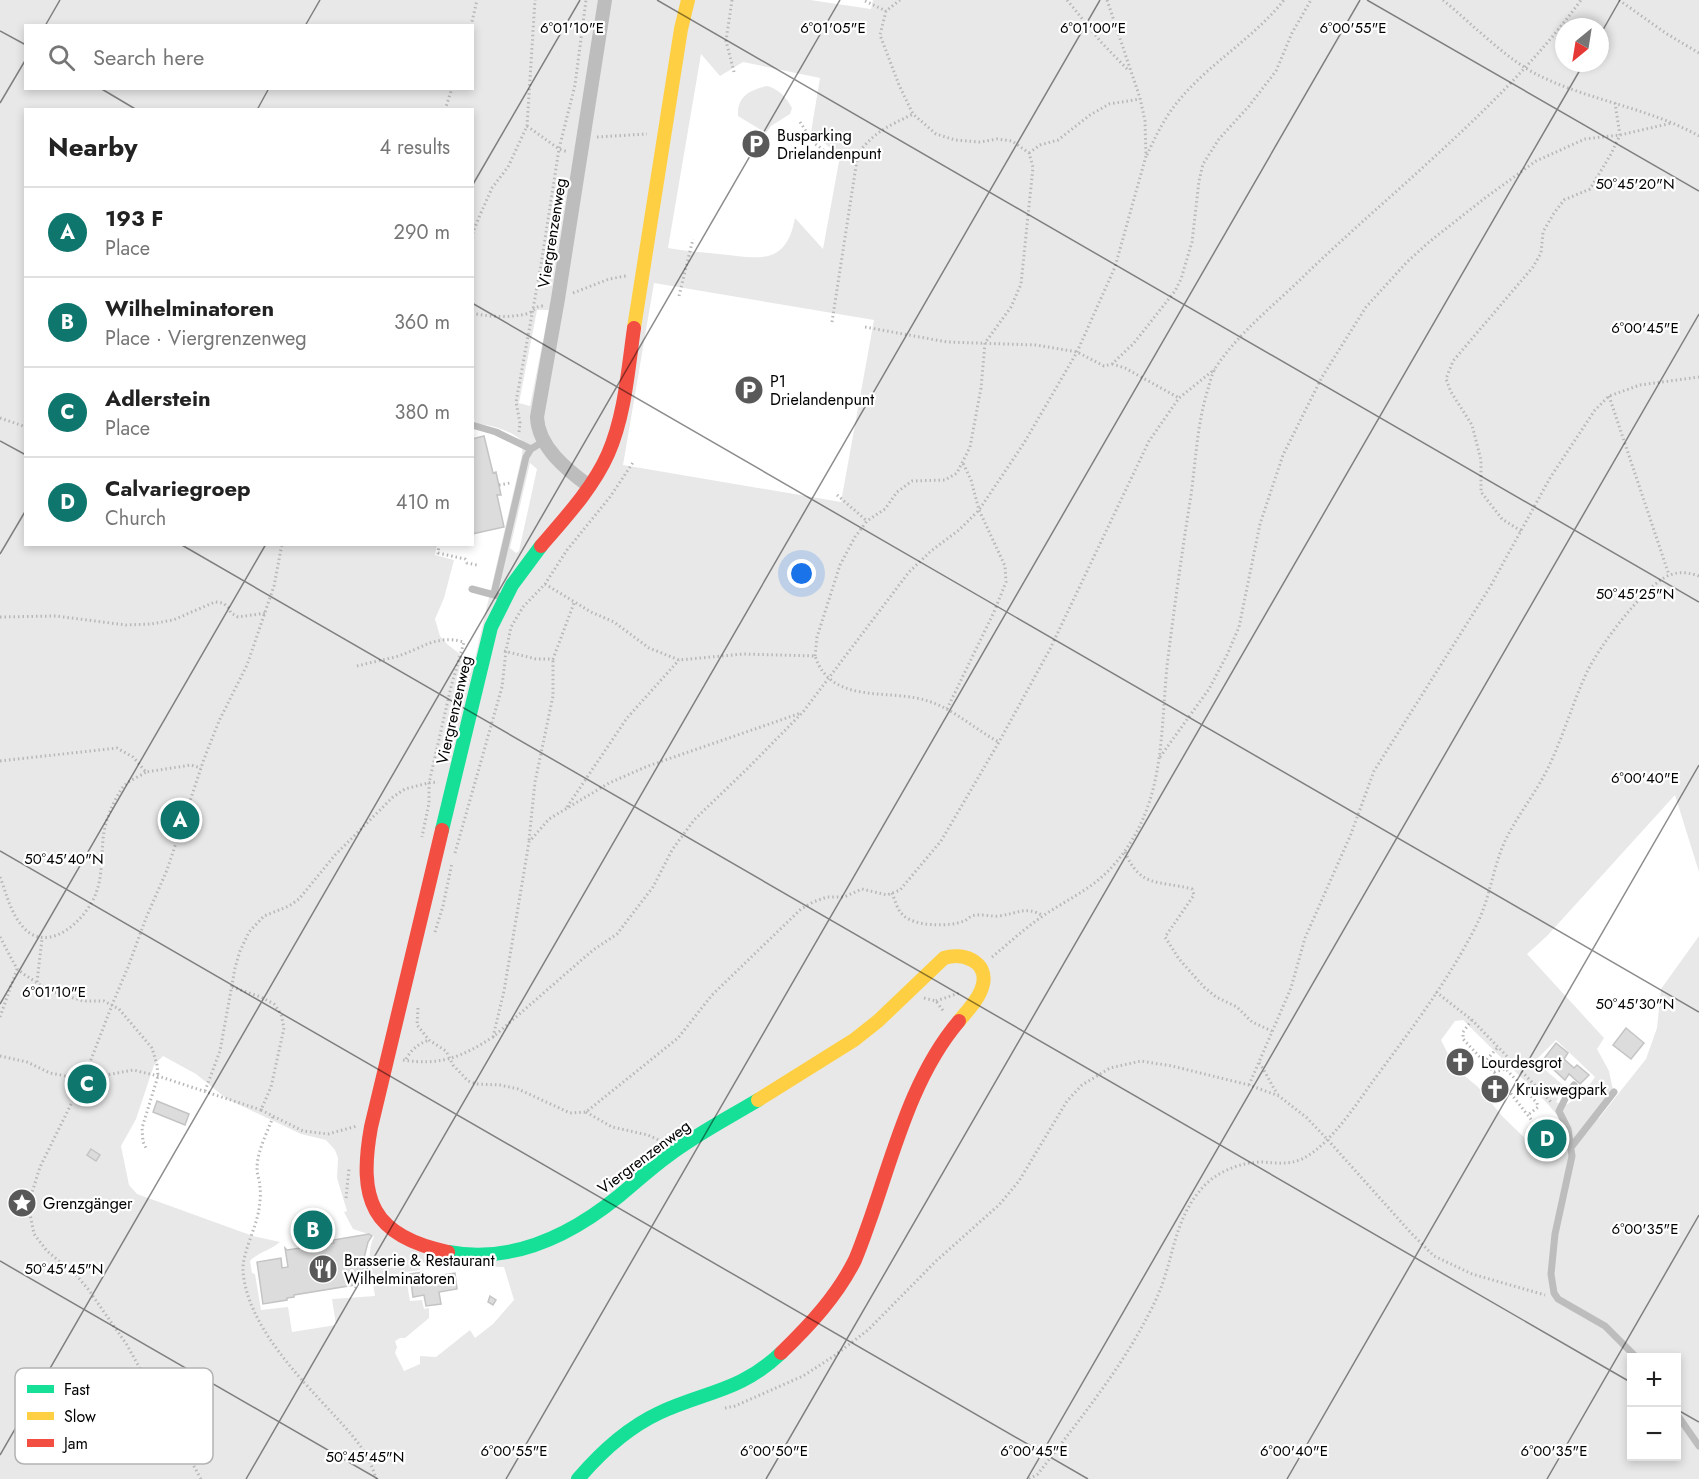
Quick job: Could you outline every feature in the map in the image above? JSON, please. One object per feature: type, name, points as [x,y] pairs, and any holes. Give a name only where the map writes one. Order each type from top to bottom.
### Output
[{"type":"street","name":"Viergrenzenweg","points":[[589,486],[564,467],[544,440],[537,425],[537,413],[557,303],[605,0]]},
{"type":"street","name":"Viergrenzenweg","points":[[688,0],[681,29],[620,418],[607,456],[589,486],[499,597],[403,990],[367,1152],[366,1179],[369,1198],[384,1222],[398,1235],[410,1242],[437,1250],[470,1254],[509,1253],[543,1243],[598,1212],[672,1152],[783,1087],[855,1040],[890,1011],[944,958],[953,954],[962,955],[980,967]]},
{"type":"street","points":[[578,1479],[612,1444],[648,1418],[666,1409],[744,1382],[762,1370],[794,1342],[827,1304],[842,1284],[855,1259],[901,1130],[922,1081],[947,1037],[981,988],[983,980],[980,967]]},
{"type":"lane","points":[[474,426],[517,441],[531,449]]},
{"type":"lane","points":[[472,589],[499,597],[526,457],[531,449],[544,440]]},
{"type":"lane","points":[[1574,1085],[1559,1111],[1568,1129],[1572,1156],[1557,1221],[1552,1257],[1552,1286],[1558,1299],[1605,1326],[1632,1353]]},
{"type":"lane","points":[[1572,1146],[1614,1092]]},
{"type":"lane","points":[[1681,1419],[1699,1446]]},
{"type":"path","points":[[471,24],[477,0]]},
{"type":"path","points":[[474,230],[492,188],[508,167],[527,126],[535,0]]},
{"type":"path","points":[[517,441],[520,423],[516,402],[559,149],[574,85],[586,0]]},
{"type":"path","points":[[732,0],[726,41],[734,72]]},
{"type":"path","points":[[900,0],[886,11],[880,35],[913,114],[936,134],[963,141],[980,142],[997,139],[1012,141],[1029,153],[1033,167],[1022,284],[1011,307],[985,343],[981,388],[970,447],[963,463],[957,473],[945,480],[912,481],[897,492],[885,508],[867,521],[855,537],[840,565],[817,638],[815,656],[819,667],[828,679],[839,687],[854,692],[920,699],[947,709],[999,742]]},
{"type":"path","points":[[1067,0],[1101,42],[1131,72]]},
{"type":"path","points":[[1107,0],[1140,99],[1145,121],[1146,156]]},
{"type":"path","points":[[429,1041],[419,1044],[405,1061],[426,1063],[451,1059],[475,1049],[493,1037],[577,964],[617,934],[653,888],[667,858],[694,820],[803,712],[909,572],[960,530],[979,510],[1006,472],[1077,352],[1115,267],[1146,156],[1171,111],[1201,77],[1262,26],[1284,0]]},
{"type":"path","points":[[865,327],[947,342],[1036,345],[1077,352],[1104,366],[1112,364],[1134,343],[1175,291],[1192,242],[1198,181],[1203,164],[1219,139],[1276,71],[1292,33],[1311,0]]},
{"type":"path","points":[[1443,0],[1524,68],[1566,87],[1672,123],[1699,136]]},
{"type":"path","points":[[586,1112],[678,1038],[712,995],[801,909],[827,897],[844,897],[862,889],[892,893],[900,890],[913,876],[941,841],[999,742],[1054,640],[1149,441],[1179,398],[1215,369],[1242,335],[1362,220],[1448,146],[1524,68],[1581,0]]},
{"type":"path","points":[[1618,0],[1699,53]]},
{"type":"path","points":[[865,1],[886,11]]},
{"type":"path","points":[[446,108],[451,90]]},
{"type":"path","points":[[1029,153],[1040,145],[1058,140],[1108,104],[1140,99]]},
{"type":"path","points":[[1521,531],[1502,519],[1481,492],[1481,460],[1472,425],[1451,392],[1446,379],[1453,361],[1533,267],[1541,252],[1543,232],[1554,213],[1564,200],[1590,189],[1620,135],[1615,103]]},
{"type":"path","points":[[832,321],[858,153],[870,138],[885,127],[913,114]]},
{"type":"path","points":[[800,122],[814,143],[827,154],[834,157],[858,153]]},
{"type":"path","points":[[1159,758],[1209,689],[1227,655],[1239,627],[1260,524],[1283,455],[1322,376],[1366,308],[1407,262],[1422,249],[1536,161],[1585,139],[1620,135],[1672,123]]},
{"type":"path","points":[[527,126],[559,149],[580,156]]},
{"type":"path","points":[[584,137],[639,136],[665,131]]},
{"type":"path","points":[[679,296],[693,239]]},
{"type":"path","points":[[474,314],[503,317],[526,314],[537,306],[557,303],[609,279],[643,273]]},
{"type":"path","points":[[1112,364],[1125,368],[1179,398]]},
{"type":"path","points":[[980,967],[1043,916],[1092,885],[1109,871],[1136,836],[1150,801],[1159,758],[1167,666],[1197,441],[1204,400],[1215,369]]},
{"type":"path","points":[[1249,1084],[1291,988],[1305,938],[1350,834],[1374,771],[1490,587],[1550,478],[1595,410],[1609,396],[1640,385],[1699,377]]},
{"type":"path","points":[[1609,396],[1669,575]]},
{"type":"path","points":[[0,417],[24,426]]},
{"type":"path","points":[[434,936],[453,858],[502,687],[511,627],[530,598],[545,584],[567,550],[610,497],[634,461]]},
{"type":"path","points":[[947,709],[1006,582],[1005,566],[979,510],[971,480],[963,463]]},
{"type":"path","points":[[499,485],[506,483]]},
{"type":"path","points":[[837,495],[867,521]]},
{"type":"path","points":[[140,1368],[127,1345],[77,1276],[47,1251],[34,1234],[30,1214],[33,1186],[84,1078],[167,870],[219,721],[247,666],[274,586],[282,546]]},
{"type":"path","points":[[439,546],[438,553],[465,559],[467,563],[477,565]]},
{"type":"path","points":[[1029,1479],[1038,1474],[1104,1387],[1143,1325],[1163,1284],[1178,1227],[1203,1186],[1218,1174],[1251,1162],[1284,1165],[1302,1159],[1316,1150],[1351,1112],[1397,1051],[1477,924],[1505,841],[1546,772],[1588,668],[1638,600],[1650,588],[1669,575],[1684,573],[1699,576]]},
{"type":"path","points":[[545,584],[591,612],[615,622],[649,648],[679,660],[743,654],[815,656]]},
{"type":"path","points":[[0,617],[56,616],[126,625],[152,624],[173,620],[215,602],[223,603],[231,613],[238,617],[266,613]]},
{"type":"path","points":[[205,1091],[220,1051],[240,951],[249,932],[259,920],[299,899],[335,855],[393,797],[405,789],[429,783],[451,687],[465,642],[450,638],[436,640],[396,656],[357,666]]},
{"type":"path","points":[[493,1037],[529,842],[535,782],[553,696],[554,659]]},
{"type":"path","points":[[566,809],[627,718],[679,660]]},
{"type":"path","points":[[529,842],[549,819],[609,783],[648,766],[803,712]]},
{"type":"path","points":[[0,761],[117,748],[133,757],[146,772]]},
{"type":"path","points":[[0,877],[11,910],[24,929],[43,938],[64,932],[78,923],[90,908],[97,891],[106,821],[124,785],[146,772],[191,765],[201,768]]},
{"type":"path","points":[[1125,852],[1133,869],[1147,881],[1192,889],[1194,895],[1169,930],[1165,937],[1167,942],[1179,959],[1216,997],[1237,1007],[1259,1027],[1272,1031]]},
{"type":"path","points":[[892,893],[902,914],[915,923],[954,923],[978,915],[1002,916],[1014,911],[1033,910],[1043,916]]},
{"type":"path","points":[[0,938],[17,969],[48,990],[68,998],[104,1001],[119,1009],[152,1048],[158,1076],[142,1128],[143,1142],[147,1150]]},
{"type":"path","points":[[37,982],[43,938]]},
{"type":"path","points":[[0,1017],[17,969]]},
{"type":"path","points":[[232,987],[274,1004],[281,1014],[284,1028],[271,1087],[261,1110]]},
{"type":"path","points":[[936,1001],[959,994],[963,988]]},
{"type":"path","points":[[1436,992],[1472,1020],[1552,1103]]},
{"type":"path","points":[[920,998],[936,1001],[943,1008],[945,1015]]},
{"type":"path","points":[[418,999],[417,1025],[429,1041],[440,1046],[458,1071],[472,1083],[508,1086],[570,1113],[586,1112],[612,1127],[648,1135],[666,1143]]},
{"type":"path","points":[[1472,1020],[1463,1032],[1463,1039],[1494,1072],[1537,1127]]},
{"type":"path","points":[[1484,1063],[1498,1047]]},
{"type":"path","points":[[0,1056],[27,1062],[50,1073],[84,1078],[133,1070],[158,1076],[261,1110],[303,1131],[328,1134],[357,1126]]},
{"type":"path","points":[[721,1406],[729,1408],[735,1406],[803,1376],[868,1330],[936,1261],[999,1205],[1018,1181],[1067,1101],[1082,1085],[1110,1068],[1141,1061],[1164,1064],[1249,1084],[1280,1096]]},
{"type":"path","points":[[1259,1063],[1280,1096],[1307,1118],[1434,1256],[1472,1274],[1558,1299]]},
{"type":"path","points":[[1494,1072],[1506,1069],[1538,1103],[1538,1107],[1528,1115]]},
{"type":"path","points":[[273,1117],[256,1170],[260,1187],[259,1209],[244,1261],[244,1280],[249,1298],[255,1315],[294,1371],[362,1448],[376,1479]]},
{"type":"path","points":[[1532,1141],[1537,1127],[1541,1124],[1552,1125]]},
{"type":"path","points":[[346,1186],[346,1198]]},
{"type":"path","points":[[193,1464],[201,1479]]},
{"type":"shaded area","points":[[0,0],[810,0],[871,9],[873,0],[1699,0],[1699,872],[1675,795],[1547,936],[1527,954],[1604,1038],[1597,1049],[1609,1071],[1613,1090],[1593,1121],[1599,1118],[1646,1059],[1657,1028],[1661,989],[1699,936],[1699,1479],[0,1479]],"holes":[[[701,54],[720,76],[743,62],[820,78],[811,132],[840,156],[823,249],[795,218],[791,234],[785,245],[768,256],[746,257],[668,248]],[[654,283],[874,320],[841,502],[623,465]],[[537,310],[549,310],[530,406],[519,403]],[[530,463],[537,469],[519,551],[516,553],[510,548]],[[1463,1020],[1557,1115],[1566,1136],[1554,1148],[1545,1154],[1536,1149],[1503,1117],[1478,1087],[1455,1068],[1441,1040],[1455,1021]],[[1556,1040],[1595,1077],[1582,1095],[1564,1106],[1556,1102],[1564,1086],[1535,1061]],[[163,1056],[196,1074],[227,1099],[301,1134],[326,1140],[335,1150],[338,1158],[337,1178],[347,1211],[344,1212],[353,1229],[374,1236],[370,1258],[375,1296],[332,1299],[336,1325],[292,1332],[288,1307],[261,1310],[255,1274],[252,1273],[250,1261],[280,1242],[253,1236],[137,1194],[129,1185],[121,1146],[136,1119],[154,1065]],[[420,1262],[439,1265],[504,1267],[514,1300],[493,1324],[475,1338],[470,1330],[436,1357],[420,1356],[420,1364],[404,1371],[395,1353],[397,1347],[395,1341],[405,1338],[429,1318],[429,1308],[424,1309],[422,1300],[410,1301],[405,1272],[420,1270]]]},
{"type":"shaded area","points":[[767,86],[782,94],[792,108],[790,114],[771,126],[766,133],[738,116],[738,109],[746,95]]},
{"type":"building","points":[[484,436],[493,473],[496,472],[501,495],[497,495],[504,527],[474,534],[474,438]]},
{"type":"building","points":[[1626,1028],[1644,1043],[1631,1059],[1613,1045]]},
{"type":"building","points":[[1556,1043],[1568,1053],[1564,1059],[1574,1068],[1577,1065],[1589,1075],[1580,1084],[1569,1074],[1565,1080],[1543,1060]]},
{"type":"building","points":[[157,1101],[189,1114],[185,1125],[153,1112]]},
{"type":"building","points":[[91,1149],[100,1155],[96,1161],[87,1155]]},
{"type":"building","points":[[313,1222],[318,1222],[321,1232],[314,1232]]},
{"type":"building","points":[[321,1225],[322,1233],[305,1235],[304,1227]]},
{"type":"building","points":[[369,1234],[372,1236],[364,1258],[369,1282],[356,1284],[355,1288],[355,1285],[294,1295],[287,1300],[263,1304],[257,1262],[281,1258],[282,1268],[288,1267],[285,1248],[287,1250],[334,1243],[333,1240]]},
{"type":"building","points":[[423,1272],[423,1278],[455,1273],[457,1289],[439,1292],[441,1304],[426,1306],[424,1295],[413,1297],[410,1274]]},
{"type":"building","points":[[490,1296],[496,1300],[493,1305],[488,1302]]},
{"type":"traffic: fast","points":[[442,830],[491,627],[512,585],[541,546]]},
{"type":"traffic: fast","points":[[448,1252],[472,1255],[495,1254],[518,1250],[561,1234],[600,1210],[680,1147],[758,1100]]},
{"type":"traffic: fast","points":[[578,1479],[605,1450],[625,1433],[647,1419],[737,1383],[766,1366],[781,1353]]},
{"type":"traffic: slow","points":[[634,328],[681,29],[688,0]]},
{"type":"traffic: slow","points":[[758,1100],[854,1040],[878,1021],[944,958],[951,956],[972,960],[982,969],[983,976],[979,994],[959,1021]]},
{"type":"traffic: jam","points":[[541,546],[587,491],[608,454],[622,408],[634,328]]},
{"type":"traffic: jam","points":[[442,830],[371,1127],[367,1152],[367,1175],[369,1194],[376,1211],[386,1224],[402,1236],[422,1245],[448,1252]]},
{"type":"traffic: jam","points":[[781,1353],[822,1310],[840,1286],[855,1260],[917,1089],[943,1042],[959,1021]]},
{"type":"place","name":"Busparking Drielandenpunt","points":[[756,144]]},
{"type":"place","name":"P1 Drielandenpunt","points":[[749,390]]},
{"type":"place","name":"193 F","points":[[180,820]]},
{"type":"place","name":"Lourdesgrot","points":[[1460,1062]]},
{"type":"place","name":"Adlerstein","points":[[87,1084]]},
{"type":"place","name":"Kruiswegpark","points":[[1495,1089]]},
{"type":"place","name":"Calvariegroep","points":[[1547,1139]]},
{"type":"place","name":"Grenzgänger","points":[[22,1203]]},
{"type":"place","name":"Wilhelminatoren","points":[[313,1230]]},
{"type":"place","name":"Brasserie & Restaurant Wilhelminatoren","points":[[323,1269]]}]
